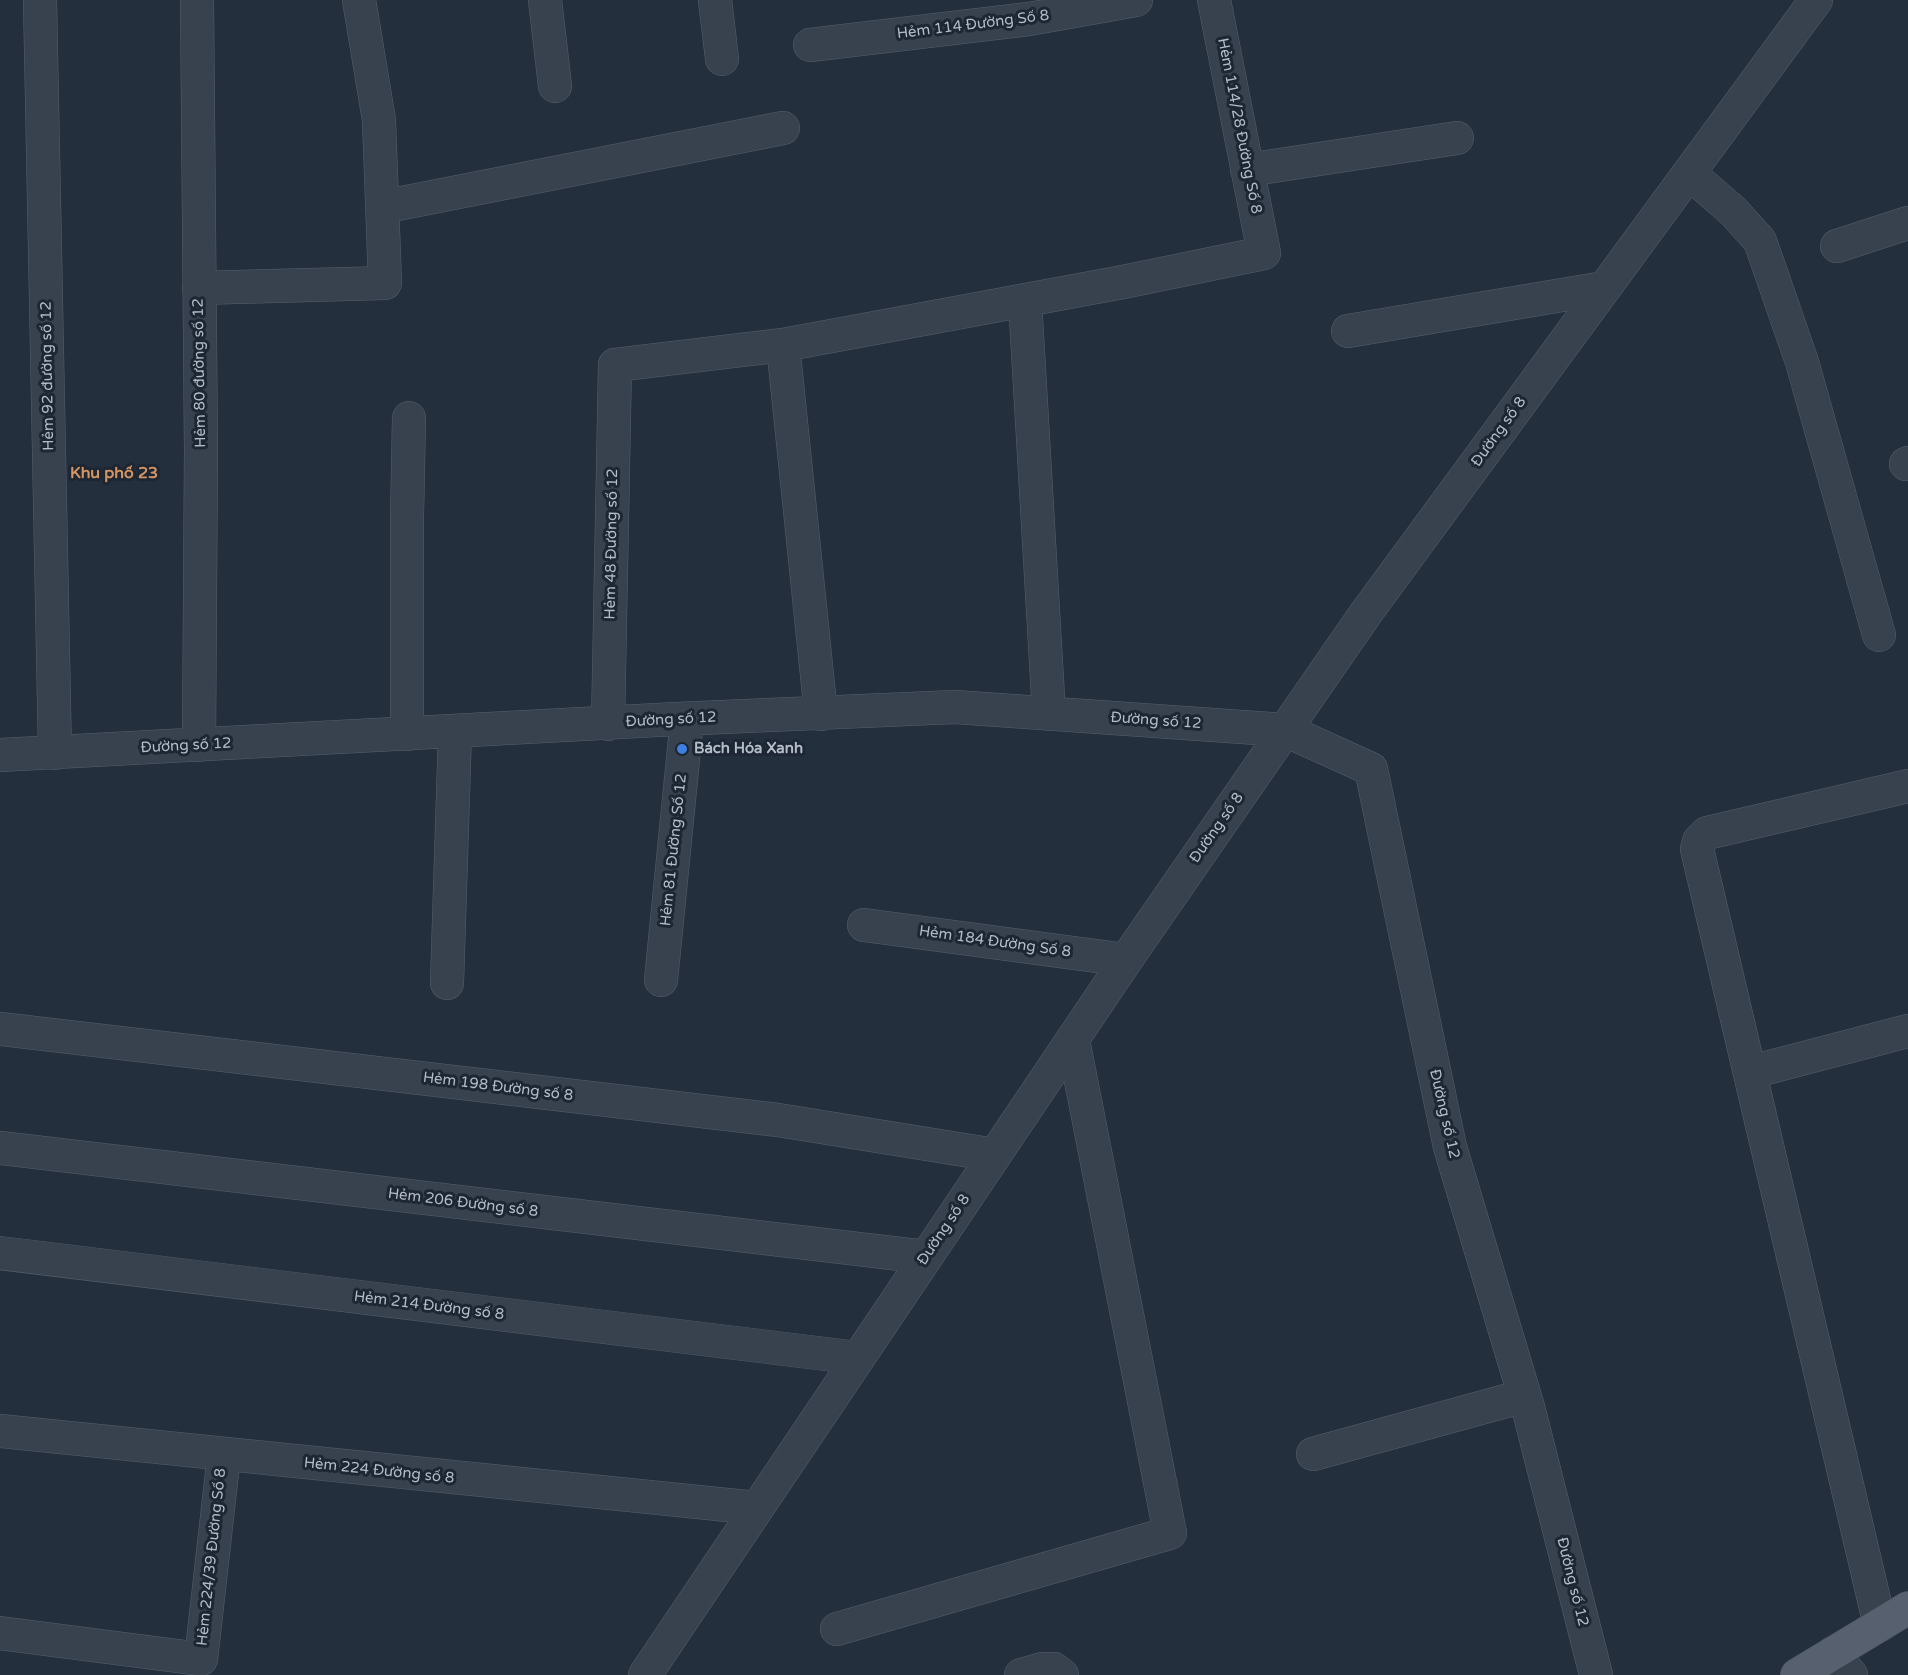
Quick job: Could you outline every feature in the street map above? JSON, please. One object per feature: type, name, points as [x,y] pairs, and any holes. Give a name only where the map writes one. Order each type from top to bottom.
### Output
[{"type":"main road","points":[[1797,1675],[1842,1664],[1880,1625],[1908,1608]]},
{"type":"street","name":"Hẻm 92 đường số 12","points":[[40,0],[55,753]]},
{"type":"street","name":"Hẻm 80 đường số 12","points":[[197,0],[201,461],[200,745]]},
{"type":"street","points":[[200,288],[385,283],[379,120],[359,0]]},
{"type":"street","points":[[545,0],[555,86]]},
{"type":"street","points":[[715,0],[722,59]]},
{"type":"street","name":"Hẻm 114 Đường Số 8","points":[[810,45],[1053,7],[1136,0]]},
{"type":"street","name":"Hẻm 114/28 Đường Số 8","points":[[1025,300],[1264,253],[1214,0]]},
{"type":"street","name":"Đường số 8","points":[[645,1675],[1126,960],[1366,613],[1816,0]]},
{"type":"street","points":[[382,207],[783,128]]},
{"type":"street","points":[[1247,170],[1457,138]]},
{"type":"street","points":[[1689,173],[1734,212],[1760,241],[1802,362],[1879,635]]},
{"type":"street","points":[[1837,246],[1908,223]]},
{"type":"street","points":[[1348,331],[1604,288]]},
{"type":"street","points":[[821,714],[783,345],[1025,300],[1050,714]]},
{"type":"street","name":"Hẻm 48 Đường số 12","points":[[608,724],[615,365],[783,345]]},
{"type":"street","points":[[407,734],[409,418]]},
{"type":"street","name":"Đường số 12","points":[[0,755],[955,707],[1285,730],[1371,769],[1450,1147],[1524,1396],[1596,1675]]},
{"type":"street","name":"Hẻm 81 Đường Số 12","points":[[661,980],[687,720]]},
{"type":"street","points":[[447,983],[455,732]]},
{"type":"street","points":[[1880,1625],[1697,849],[1699,841],[1707,833],[1908,786]]},
{"type":"street","name":"Hẻm 184 Đường Số 8","points":[[864,924],[1126,960]]},
{"type":"street","name":"Hẻm 198 Đường số 8","points":[[0,1029],[778,1120],[995,1155]]},
{"type":"street","points":[[1751,1072],[1908,1031]]},
{"type":"street","points":[[837,1629],[1170,1533],[1072,1040]]},
{"type":"street","name":"Hẻm 206 Đường số 8","points":[[0,1148],[926,1257]]},
{"type":"street","name":"Hẻm 214 Đường số 8","points":[[0,1253],[858,1358]]},
{"type":"street","points":[[1313,1454],[1524,1396]]},
{"type":"street","name":"Hẻm 224 Đường số 8","points":[[0,1431],[757,1508]]},
{"type":"street","name":"Hẻm 224/39 Đường Số 8","points":[[0,1633],[201,1659],[224,1455]]},
{"type":"street","points":[[1021,1675],[1042,1669],[1054,1669],[1062,1675]]},
{"type":"place","name":"Bách Hóa Xanh","points":[[682,749]]},
{"type":"district","name":"Khu phố 23","points":[[114,474]]}]
